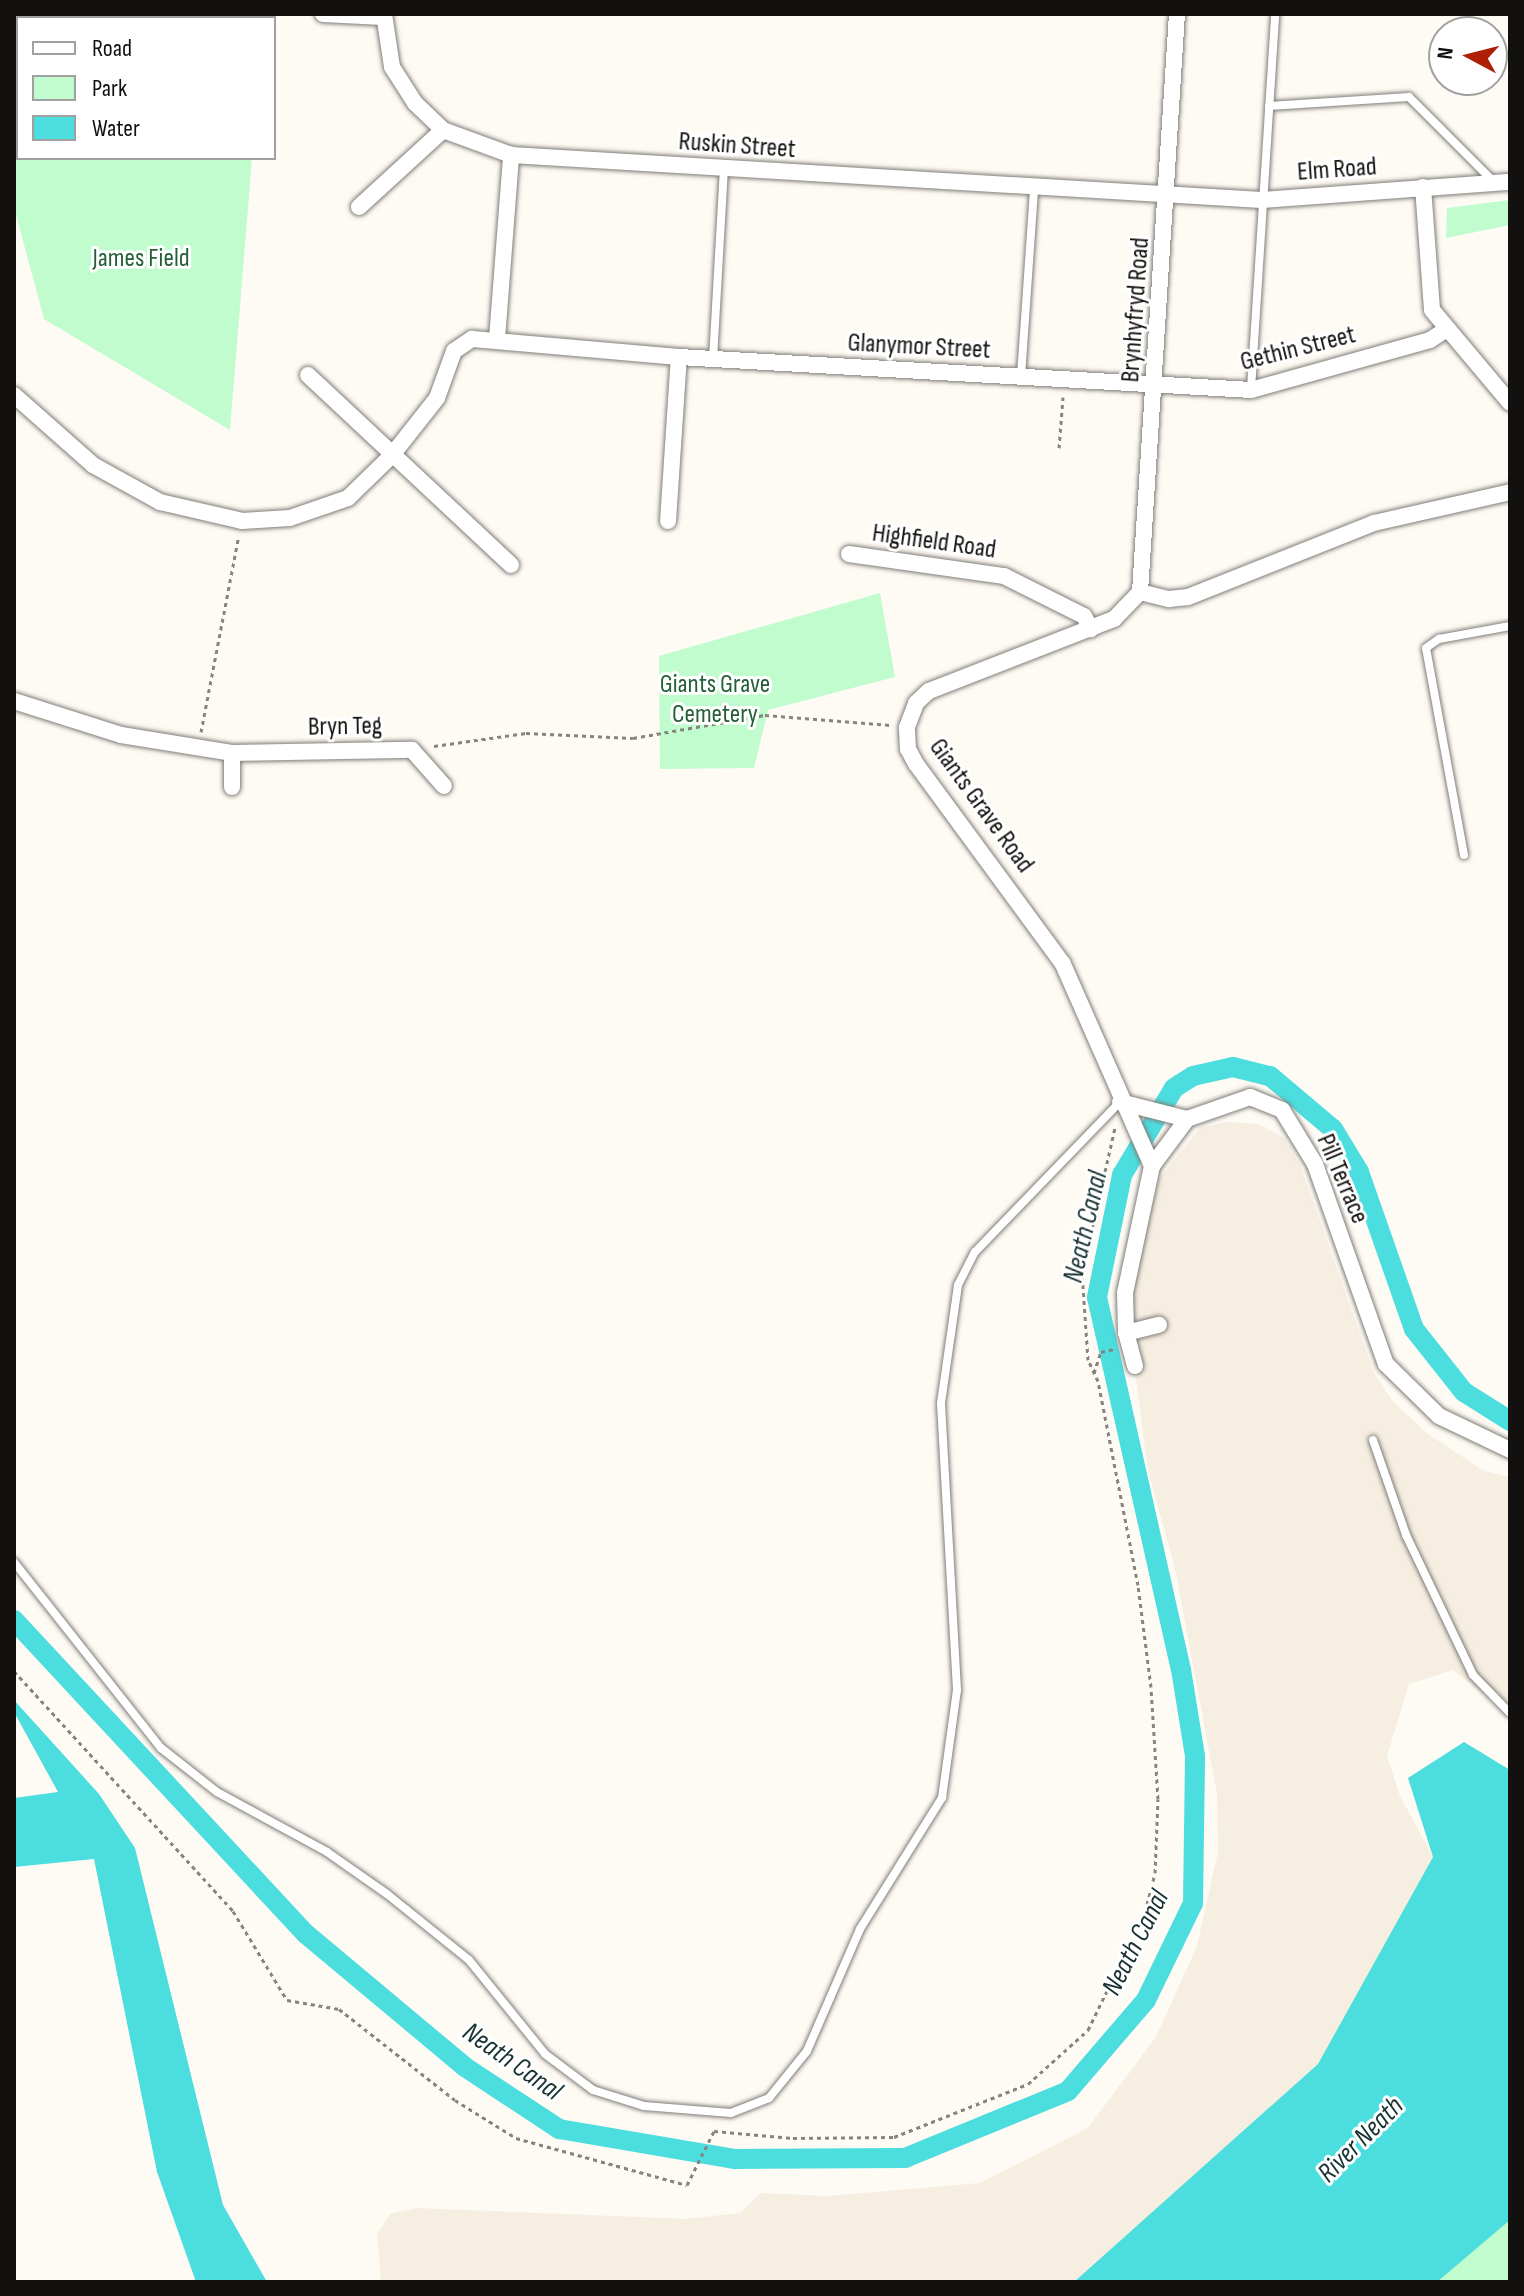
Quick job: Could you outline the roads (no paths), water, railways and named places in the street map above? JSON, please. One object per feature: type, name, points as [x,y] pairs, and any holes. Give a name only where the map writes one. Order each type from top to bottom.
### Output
[{"type":"street","points":[[323,14],[384,16]]},
{"type":"street","name":"Brynhyfryd Road","points":[[1135,599],[1156,387],[1177,14]]},
{"type":"street","name":"Ruskin Street","points":[[384,16],[392,67],[415,103],[443,130],[511,155],[1034,190],[1168,193]]},
{"type":"street","points":[[359,207],[443,130]]},
{"type":"street","points":[[497,339],[511,155]]},
{"type":"street","name":"Elm Road","points":[[1168,193],[1262,200],[1502,183]]},
{"type":"street","points":[[1423,187],[1432,310],[1510,403]]},
{"type":"street","name":"Gethin Street","points":[[1156,387],[1251,390],[1430,340],[1447,329]]},
{"type":"street","name":"Glanymor Street","points":[[392,455],[437,398],[454,351],[472,339],[679,357],[1021,378],[1065,377],[1156,387]]},
{"type":"street","points":[[668,521],[679,357]]},
{"type":"street","points":[[308,375],[511,565]]},
{"type":"street","points":[[14,395],[93,465],[160,502],[242,521],[290,518],[348,498],[392,455]]},
{"type":"street","points":[[1135,599],[1188,597],[1374,523],[1510,492]]},
{"type":"street","name":"Highfield Road","points":[[849,554],[1004,576],[1084,616],[1091,629]]},
{"type":"street","name":"Giants Grave Road","points":[[1135,599],[1091,629],[929,691],[916,703],[907,727],[908,749],[916,764],[1063,964],[1120,1102],[1150,1162]]},
{"type":"street","name":"Bryn Teg","points":[[14,701],[121,735],[232,753],[412,750],[444,786]]},
{"type":"street","points":[[232,753],[232,787]]},
{"type":"street","name":"Pill Terrace","points":[[1179,1118],[1250,1097],[1282,1110],[1315,1164],[1386,1364],[1439,1416],[1510,1450]]},
{"type":"street","points":[[1120,1102],[1179,1118],[1150,1162],[1125,1293],[1126,1333],[1135,1366]]},
{"type":"street","points":[[1126,1333],[1159,1325]]},
{"type":"lane","points":[[1251,390],[1275,14]]},
{"type":"lane","points":[[1269,106],[1409,97],[1502,183]]},
{"type":"lane","points":[[713,359],[724,170]]},
{"type":"lane","points":[[1021,378],[1034,190]]},
{"type":"lane","points":[[1464,855],[1426,648],[1439,639],[1510,626]]},
{"type":"lane","points":[[14,1562],[161,1748],[217,1792],[327,1852],[387,1894],[469,1960],[545,2054],[593,2090],[644,2106],[731,2113],[769,2098],[807,2051],[860,1929],[942,1798],[957,1690],[941,1403],[958,1285],[975,1252],[1120,1102]]},
{"type":"lane","points":[[1373,1440],[1406,1535],[1473,1675],[1510,1713]]},
{"type":"water","points":[[14,1700],[99,1794],[135,1848],[223,2205],[267,2282],[196,2282],[157,2172],[94,1859],[14,1867],[14,1798],[58,1792],[14,1712]]},
{"type":"water","name":"River Neath","points":[[1464,1742],[1510,1770],[1510,2220],[1437,2282],[1074,2282],[1318,2064],[1433,1857],[1408,1778]]},
{"type":"waterway","name":"Neath Canal","points":[[14,1620],[306,1934],[465,2067],[559,2129],[735,2159],[905,2158],[1068,2091],[1146,2000],[1193,1903],[1195,1756],[1181,1670],[1097,1297],[1122,1175],[1174,1088],[1193,1076],[1233,1067],[1270,1076],[1333,1129],[1359,1172],[1414,1329],[1464,1392],[1510,1421]]},
{"type":"park label","name":"James Field","points":[[141,259]]},
{"type":"park label","name":"Giants Grave Cemetery","points":[[715,700]]}]
